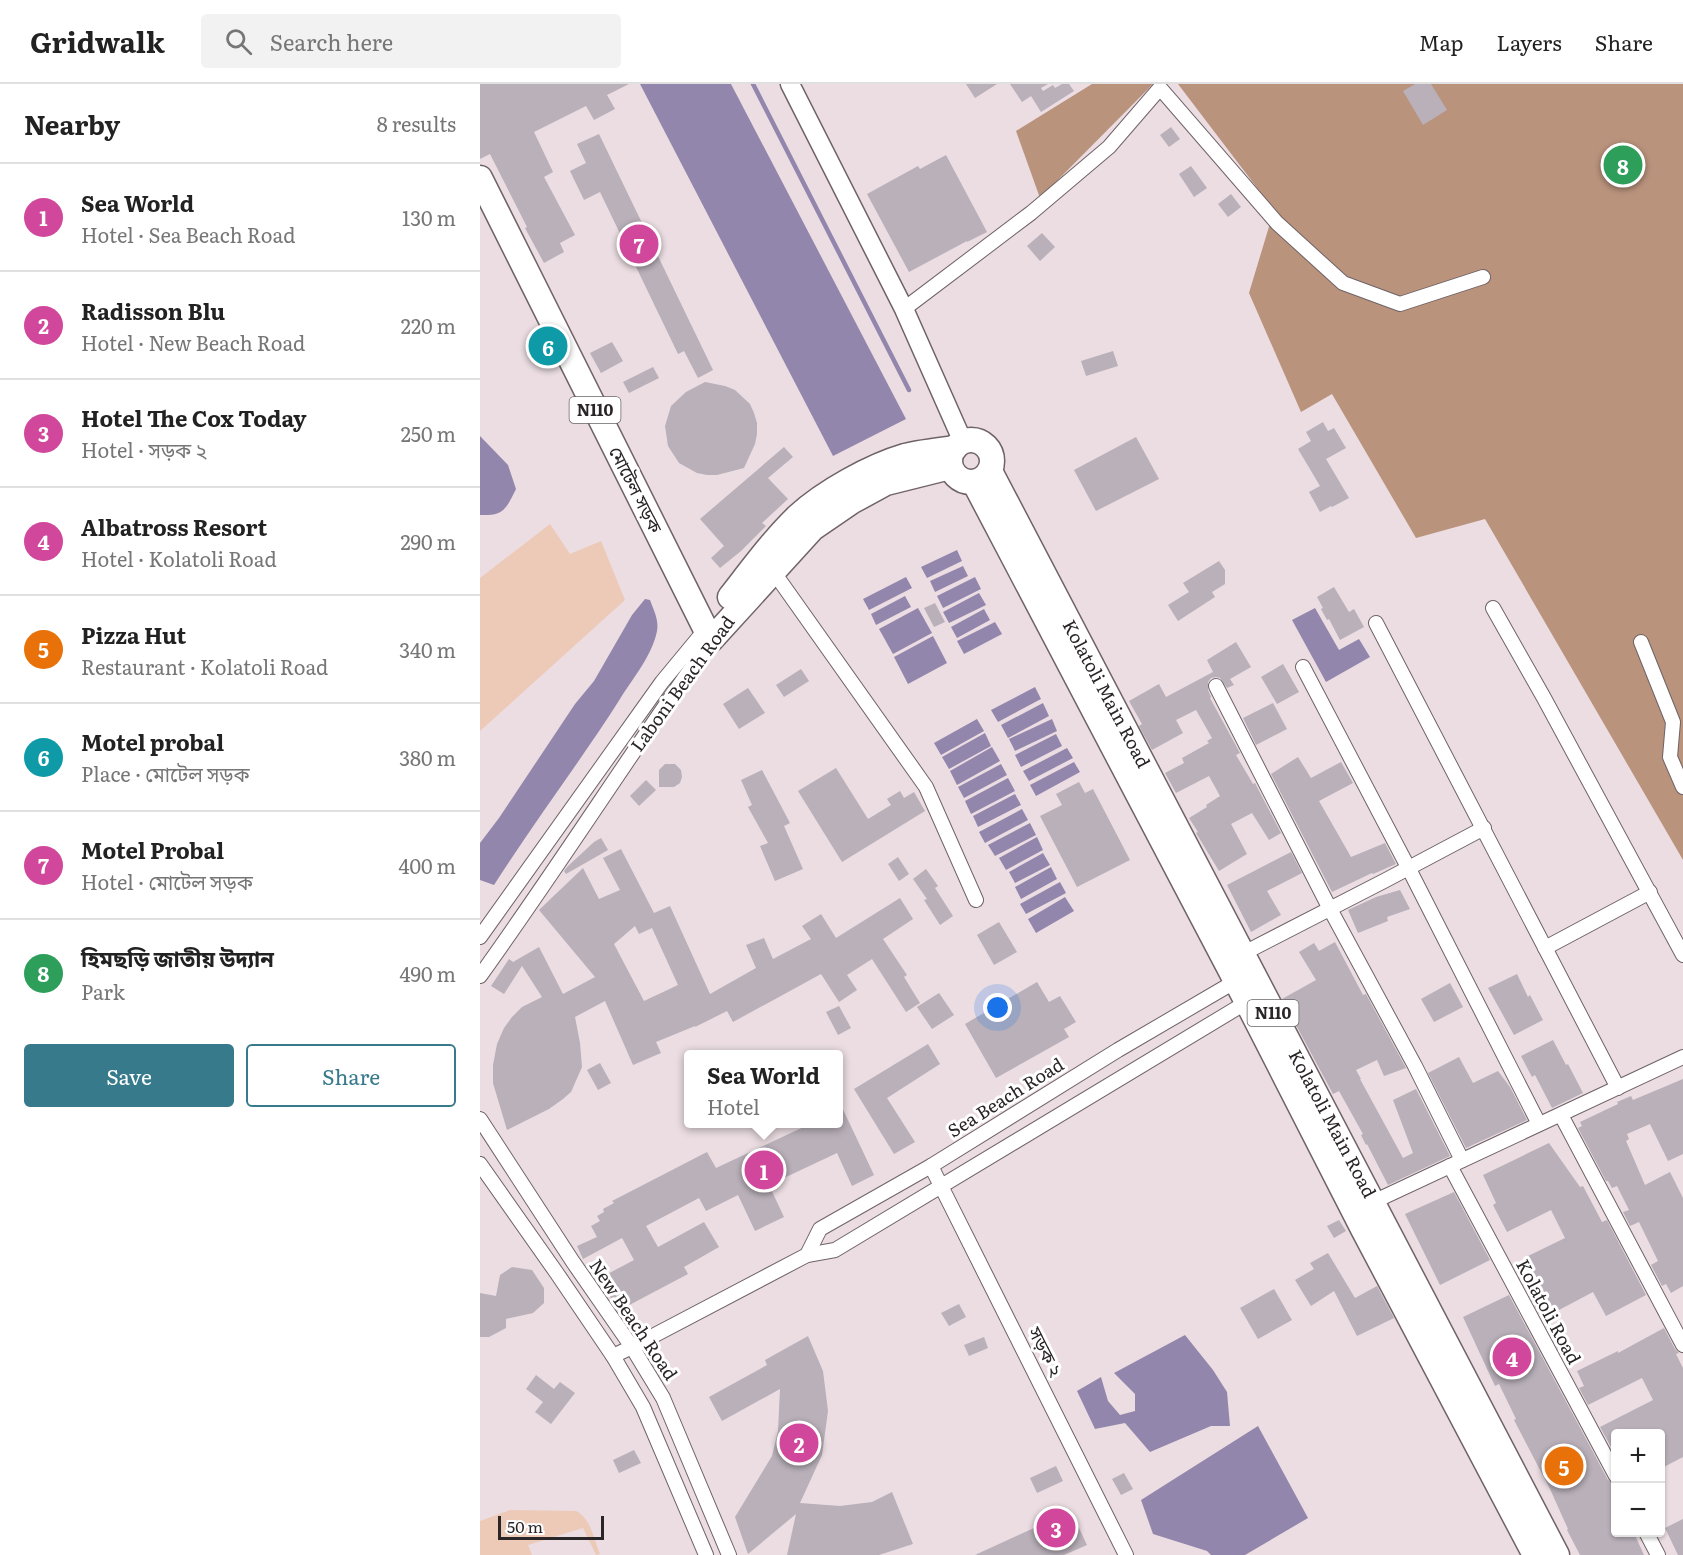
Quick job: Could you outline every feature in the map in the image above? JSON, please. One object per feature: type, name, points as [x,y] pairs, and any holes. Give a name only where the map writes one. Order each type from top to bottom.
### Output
[{"type":"highway","name":"মোটেল সড়ক","points":[[480,178],[708,635]]},
{"type":"highway","points":[[973,441],[983,444],[992,461],[982,477],[964,481],[955,476],[956,452],[973,441]]},
{"type":"highway","name":"Laboni Beach Road","points":[[708,635],[760,558],[799,515],[839,486],[871,469],[906,456],[956,452]]},
{"type":"highway","name":"Laboni Beach Road","points":[[708,635],[813,528],[851,502],[886,483],[956,452]]},
{"type":"highway","name":"Kolatoli Main Road","points":[[982,477],[1077,659],[1241,992],[1535,1555]]},
{"type":"highway","name":"Kolatoli Main Road","points":[[1077,659],[1242,954],[1557,1555]]},
{"type":"street","points":[[790,84],[904,309],[956,452]]},
{"type":"street","points":[[904,309],[1031,213],[1109,147],[1162,86],[1277,223],[1343,283],[1400,304],[1483,277]]},
{"type":"street","points":[[773,571],[926,787],[976,900]]},
{"type":"street","points":[[1492,608],[1550,708],[1683,955]]},
{"type":"street","points":[[1376,623],[1618,1088]]},
{"type":"street","name":"Laboni Beach Road","points":[[480,938],[662,682],[708,635]]},
{"type":"street","name":"Laboni Beach Road","points":[[480,976],[675,691],[708,635]]},
{"type":"street","points":[[1641,642],[1673,722],[1670,757],[1683,787]]},
{"type":"street","points":[[1303,667],[1539,1124]]},
{"type":"street","name":"Kolatoli Road","points":[[1216,686],[1330,909],[1410,1055],[1456,1163],[1611,1466]]},
{"type":"street","points":[[1242,954],[1484,828]]},
{"type":"street","points":[[1545,948],[1650,892]]},
{"type":"street","points":[[613,1356],[807,1255],[835,1250],[1090,1095],[1241,992]]},
{"type":"street","name":"Sea Beach Road","points":[[807,1255],[820,1229],[931,1166],[1078,1075],[1241,992]]},
{"type":"street","points":[[1373,1202],[1683,1057]]},
{"type":"street","points":[[1078,1075],[1090,1095]]},
{"type":"street","points":[[1561,1115],[1683,1345]]},
{"type":"street","name":"New Beach Road","points":[[480,1119],[573,1262],[632,1347],[663,1398],[726,1549]]},
{"type":"street","name":"New Beach Road","points":[[480,1164],[613,1356],[642,1407],[705,1552]]},
{"type":"street","name":"সড়ক ২","points":[[931,1166],[1126,1555]]},
{"type":"street","points":[[1648,1537],[1658,1555]]},
{"type":"street","points":[[705,1552],[726,1549]]},
{"type":"shaded area","points":[[640,84],[731,84],[906,419],[833,456]]},
{"type":"shaded area","points":[[1092,84],[1153,84],[1040,198],[1016,131]]},
{"type":"shaded area","points":[[1178,84],[1683,84],[1683,860],[1485,519],[1416,538],[1332,394],[1301,412],[1249,293],[1274,210]]},
{"type":"shaded area","points":[[480,436],[508,465],[516,489],[503,510],[488,515],[480,515]]},
{"type":"shaded area","points":[[550,524],[570,554],[601,541],[625,600],[480,731],[480,578]]},
{"type":"shaded area","points":[[957,550],[962,561],[927,578],[921,567]]},
{"type":"shaded area","points":[[963,566],[968,576],[935,592],[930,581]]},
{"type":"shaded area","points":[[906,577],[912,588],[869,610],[863,599]]},
{"type":"shaded area","points":[[975,577],[981,589],[943,608],[937,596]]},
{"type":"shaded area","points":[[979,593],[986,605],[949,623],[943,612]]},
{"type":"shaded area","points":[[905,596],[911,607],[876,625],[871,614]]},
{"type":"shaded area","points":[[645,599],[650,600],[657,627],[655,640],[647,658],[494,885],[480,880],[480,843],[575,704],[594,681],[632,615]]},
{"type":"shaded area","points":[[918,608],[932,633],[893,654],[879,629]]},
{"type":"shaded area","points":[[1315,608],[1339,650],[1359,639],[1370,657],[1326,682],[1292,620]]},
{"type":"shaded area","points":[[984,609],[990,620],[957,638],[951,627]]},
{"type":"shaded area","points":[[995,622],[1002,634],[964,654],[957,641]]},
{"type":"shaded area","points":[[933,636],[947,663],[908,684],[894,657]]},
{"type":"shaded area","points":[[1035,687],[1041,699],[998,722],[991,710]]},
{"type":"shaded area","points":[[1043,703],[1049,716],[1008,738],[1001,725]]},
{"type":"shaded area","points":[[977,719],[984,731],[941,755],[934,743]]},
{"type":"shaded area","points":[[1052,719],[1057,731],[1015,751],[1009,739]]},
{"type":"shaded area","points":[[985,733],[991,746],[949,769],[942,757]]},
{"type":"shaded area","points":[[1056,734],[1062,746],[1021,767],[1015,755]]},
{"type":"shaded area","points":[[992,747],[1000,761],[957,785],[950,771]]},
{"type":"shaded area","points":[[1067,748],[1073,758],[1029,781],[1023,771]]},
{"type":"shaded area","points":[[1074,762],[1080,772],[1036,796],[1030,785]]},
{"type":"shaded area","points":[[1001,764],[1007,775],[964,798],[958,787]]},
{"type":"shaded area","points":[[1008,778],[1015,791],[971,814],[965,801]]},
{"type":"shaded area","points":[[1015,794],[1021,805],[978,827],[973,816]]},
{"type":"shaded area","points":[[1022,809],[1028,820],[985,843],[979,832]]},
{"type":"shaded area","points":[[1030,823],[1036,835],[995,856],[988,845]]},
{"type":"shaded area","points":[[1037,837],[1043,850],[1006,870],[999,858]]},
{"type":"shaded area","points":[[1043,853],[1050,865],[1015,883],[1009,872]]},
{"type":"shaded area","points":[[1051,867],[1057,879],[1021,899],[1015,887]]},
{"type":"shaded area","points":[[1060,882],[1066,893],[1026,914],[1020,904]]},
{"type":"shaded area","points":[[1065,897],[1074,911],[1036,933],[1028,919]]},
{"type":"shaded area","points":[[1185,1335],[1227,1392],[1230,1426],[1211,1426],[1150,1452],[1125,1423],[1095,1429],[1077,1391],[1101,1377],[1108,1401],[1120,1415],[1135,1411],[1135,1394],[1114,1373]]},
{"type":"shaded area","points":[[1258,1426],[1308,1518],[1245,1555],[1211,1555],[1207,1551],[1153,1534],[1141,1500]]},
{"type":"shaded area","points":[[510,1510],[576,1511],[589,1524],[600,1554],[596,1555],[583,1528],[528,1545],[532,1555],[480,1555],[480,1521]]},
{"type":"building","points":[[480,84],[629,84],[607,95],[615,109],[594,120],[586,106],[534,132],[553,172],[544,177],[575,235],[560,243],[564,252],[544,263],[490,154],[480,159]]},
{"type":"building","points":[[966,84],[997,84],[975,98]]},
{"type":"building","points":[[1010,84],[1048,84],[1041,88],[1043,91],[1053,85],[1055,88],[1062,84],[1069,84],[1074,91],[1041,112],[1031,96],[1022,102]]},
{"type":"building","points":[[1415,84],[1431,84],[1447,110],[1423,125],[1403,91]]},
{"type":"building","points":[[1171,127],[1180,139],[1169,147],[1160,135]]},
{"type":"building","points":[[599,134],[713,370],[698,378],[684,351],[678,354],[600,192],[584,200],[570,171],[586,163],[577,144]]},
{"type":"building","points":[[946,155],[987,232],[909,272],[867,194],[918,166],[920,169]]},
{"type":"building","points":[[1191,166],[1207,188],[1194,197],[1179,174]]},
{"type":"building","points":[[1231,194],[1241,207],[1228,217],[1218,204]]},
{"type":"building","points":[[1042,233],[1055,247],[1040,261],[1027,246]]},
{"type":"building","points":[[612,342],[623,361],[601,373],[590,353]]},
{"type":"building","points":[[1113,351],[1118,366],[1086,376],[1081,361]]},
{"type":"building","points":[[653,367],[659,378],[629,393],[623,382]]},
{"type":"building","points":[[705,382],[735,390],[750,404],[757,423],[757,434],[744,468],[717,475],[697,473],[679,463],[668,446],[665,426],[671,406],[686,392]]},
{"type":"building","points":[[1323,422],[1328,431],[1334,428],[1346,448],[1326,459],[1349,498],[1320,512],[1309,492],[1320,486],[1298,449],[1311,441],[1306,432]]},
{"type":"building","points":[[1136,437],[1159,479],[1096,511],[1074,470]]},
{"type":"building","points":[[784,447],[793,457],[768,478],[788,499],[762,523],[766,526],[720,568],[711,558],[724,546],[700,519]]},
{"type":"building","points":[[1219,561],[1225,570],[1225,584],[1212,592],[1215,597],[1178,621],[1168,605],[1189,592],[1183,583]]},
{"type":"building","points":[[1334,587],[1349,612],[1354,609],[1364,627],[1340,640],[1321,609],[1323,608],[1317,597]]},
{"type":"building","points":[[935,603],[945,622],[934,627],[924,608]]},
{"type":"building","points":[[1236,642],[1251,667],[1230,679],[1234,685],[1227,688],[1220,678],[1211,678],[1208,682],[1208,690],[1210,698],[1240,753],[1236,755],[1253,784],[1255,783],[1281,833],[1269,840],[1252,813],[1231,824],[1247,854],[1219,871],[1189,818],[1220,796],[1209,776],[1176,793],[1165,773],[1184,763],[1182,758],[1209,743],[1207,741],[1212,738],[1196,710],[1176,720],[1183,733],[1152,750],[1139,726],[1142,724],[1129,701],[1159,684],[1166,697],[1213,672],[1207,660]]},
{"type":"building","points":[[1283,664],[1299,692],[1277,704],[1261,677]]},
{"type":"building","points":[[801,669],[809,681],[784,697],[776,685]]},
{"type":"building","points":[[748,688],[765,713],[739,729],[723,704]]},
{"type":"building","points":[[1273,703],[1287,729],[1256,745],[1243,718]]},
{"type":"building","points":[[1298,757],[1311,778],[1341,762],[1353,783],[1319,801],[1351,857],[1385,843],[1396,864],[1332,892],[1271,774]]},
{"type":"building","points":[[665,764],[675,764],[681,770],[680,783],[674,787],[659,787],[659,770]]},
{"type":"building","points":[[836,768],[868,819],[891,805],[887,799],[900,791],[904,798],[914,792],[925,811],[842,862],[798,791]]},
{"type":"building","points":[[762,770],[790,823],[784,826],[803,869],[775,881],[760,846],[768,843],[748,807],[752,805],[741,780]]},
{"type":"building","points":[[646,780],[656,790],[639,806],[630,796]]},
{"type":"building","points":[[1079,782],[1085,793],[1093,789],[1130,860],[1077,887],[1040,816],[1062,805],[1056,794]]},
{"type":"building","points":[[601,838],[608,850],[566,874],[564,871],[567,867]]},
{"type":"building","points":[[621,849],[654,913],[670,906],[710,994],[756,968],[746,945],[764,938],[773,959],[811,939],[802,926],[821,914],[836,938],[900,898],[913,919],[883,939],[907,975],[904,977],[920,1003],[906,1012],[872,959],[847,975],[857,990],[839,1002],[821,974],[733,1022],[727,1011],[695,1027],[656,1042],[661,1053],[633,1065],[605,1001],[575,1017],[582,1067],[571,1092],[549,1109],[507,1130],[493,1083],[493,1065],[497,1044],[512,1017],[522,1007],[542,997],[522,966],[504,994],[491,986],[509,959],[513,962],[539,947],[563,994],[595,977],[539,910],[583,868],[599,899],[620,890],[603,858]],"holes":[[[635,926],[639,934],[652,928],[678,985],[644,1001],[614,944]]]},
{"type":"building","points":[[1291,852],[1302,873],[1267,891],[1281,915],[1251,932],[1227,885]]},
{"type":"building","points":[[898,857],[909,874],[899,881],[888,864]]},
{"type":"building","points":[[926,869],[938,886],[935,888],[953,916],[940,925],[924,900],[927,899],[913,879]]},
{"type":"building","points":[[1400,890],[1410,909],[1387,917],[1388,921],[1358,933],[1348,910],[1376,897]]},
{"type":"building","points":[[999,922],[1017,952],[994,965],[977,935]]},
{"type":"building","points":[[1335,942],[1406,1068],[1384,1076],[1377,1060],[1356,1070],[1360,1079],[1403,1158],[1413,1153],[1393,1100],[1416,1089],[1450,1156],[1388,1185],[1339,1091],[1333,1094],[1282,999],[1316,980],[1299,952],[1314,943],[1319,951]]},
{"type":"building","points":[[1517,974],[1543,1020],[1514,1035],[1488,988]]},
{"type":"building","points":[[1037,982],[1049,1002],[1060,996],[1076,1022],[1064,1029],[1069,1037],[996,1078],[965,1024]]},
{"type":"building","points":[[1450,983],[1463,1007],[1434,1022],[1421,999]]},
{"type":"building","points":[[939,993],[954,1015],[932,1029],[917,1007]]},
{"type":"building","points":[[839,1006],[851,1028],[838,1035],[826,1012]]},
{"type":"building","points":[[1553,1040],[1583,1093],[1552,1108],[1535,1075],[1532,1077],[1521,1056]]},
{"type":"building","points":[[928,1044],[940,1064],[887,1098],[915,1142],[894,1154],[854,1089]]},
{"type":"building","points":[[1459,1057],[1473,1083],[1498,1071],[1510,1087],[1527,1120],[1466,1148],[1428,1073]]},
{"type":"building","points":[[600,1063],[611,1083],[598,1090],[587,1070]]},
{"type":"building","points":[[1683,1079],[1683,1154],[1668,1161],[1650,1124],[1627,1134],[1629,1139],[1626,1141],[1645,1185],[1670,1172],[1683,1198],[1683,1286],[1671,1293],[1666,1284],[1662,1286],[1651,1265],[1658,1261],[1639,1222],[1630,1226],[1623,1212],[1629,1210],[1617,1186],[1612,1188],[1606,1181],[1578,1128],[1582,1126],[1580,1122],[1618,1104],[1617,1102],[1631,1096],[1633,1100]]},
{"type":"building","points":[[843,1109],[874,1175],[852,1186],[837,1153],[769,1185],[784,1217],[755,1231],[738,1195],[706,1211],[699,1198],[646,1226],[658,1247],[704,1222],[719,1247],[684,1267],[688,1274],[618,1311],[600,1278],[634,1260],[622,1238],[583,1259],[577,1246],[597,1237],[591,1226],[600,1221],[597,1216],[604,1212],[603,1209],[614,1203],[612,1201],[707,1152],[716,1168],[801,1128],[843,1128]]},
{"type":"building","points":[[1549,1143],[1580,1187],[1583,1186],[1602,1222],[1607,1220],[1646,1295],[1606,1316],[1593,1292],[1542,1319],[1528,1293],[1540,1287],[1526,1257],[1565,1238],[1551,1210],[1507,1232],[1493,1205],[1496,1203],[1483,1175]]},
{"type":"building","points":[[1454,1192],[1490,1260],[1440,1285],[1405,1214]]},
{"type":"building","points":[[1339,1220],[1346,1231],[1334,1238],[1327,1226]]},
{"type":"building","points":[[1328,1253],[1355,1298],[1377,1286],[1394,1318],[1357,1336],[1334,1291],[1311,1306],[1295,1280],[1314,1269],[1310,1263]]},
{"type":"building","points":[[512,1267],[532,1270],[544,1288],[544,1303],[533,1313],[506,1319],[506,1328],[489,1337],[480,1337],[480,1293],[496,1296],[500,1275]]},
{"type":"building","points":[[1274,1289],[1292,1320],[1258,1339],[1240,1308]]},
{"type":"building","points":[[1509,1295],[1611,1482],[1611,1537],[1636,1537],[1644,1555],[1580,1555],[1550,1489],[1514,1420],[1516,1419],[1499,1384],[1495,1386],[1463,1317]]},
{"type":"building","points":[[959,1304],[966,1317],[949,1326],[941,1313]]},
{"type":"building","points":[[1664,1328],[1679,1353],[1676,1354],[1683,1368],[1683,1457],[1665,1466],[1665,1429],[1611,1429],[1611,1447],[1600,1427],[1653,1400],[1642,1378],[1588,1405],[1579,1388],[1584,1386],[1577,1371],[1618,1351],[1618,1353]]},
{"type":"building","points":[[808,1336],[823,1371],[828,1411],[822,1455],[800,1503],[840,1506],[872,1502],[892,1492],[913,1544],[879,1555],[787,1555],[796,1514],[748,1554],[735,1517],[772,1456],[778,1431],[780,1389],[722,1421],[709,1397],[767,1365],[765,1360]]},
{"type":"building","points":[[984,1337],[988,1348],[969,1356],[964,1345]]},
{"type":"building","points":[[536,1375],[554,1389],[560,1382],[575,1393],[551,1424],[535,1412],[543,1402],[526,1389]]},
{"type":"building","points":[[634,1450],[641,1463],[619,1473],[613,1460]]},
{"type":"building","points":[[1056,1466],[1063,1481],[1037,1493],[1030,1478]]},
{"type":"building","points":[[1124,1473],[1133,1489],[1121,1495],[1112,1479]]},
{"type":"building","points":[[1071,1511],[1087,1545],[1064,1555],[975,1555]]},
{"type":"building","points":[[1683,1519],[1683,1555],[1678,1555],[1665,1528]]},
{"type":"waterway","points":[[753,84],[909,390]]},
{"type":"place","name":"হিমছড়ি জাতীয় উদ্যান","points":[[1623,165]]},
{"type":"place","name":"Motel Probal","points":[[639,244]]},
{"type":"place","name":"Motel probal","points":[[548,346]]},
{"type":"place","name":"Sea World","points":[[764,1170]]},
{"type":"place","name":"Albatross Resort","points":[[1512,1357]]},
{"type":"place","name":"Radisson Blu","points":[[799,1443]]},
{"type":"place","name":"Pizza Hut","points":[[1564,1466]]},
{"type":"place","name":"Hotel The Cox Today","points":[[1056,1528]]}]
